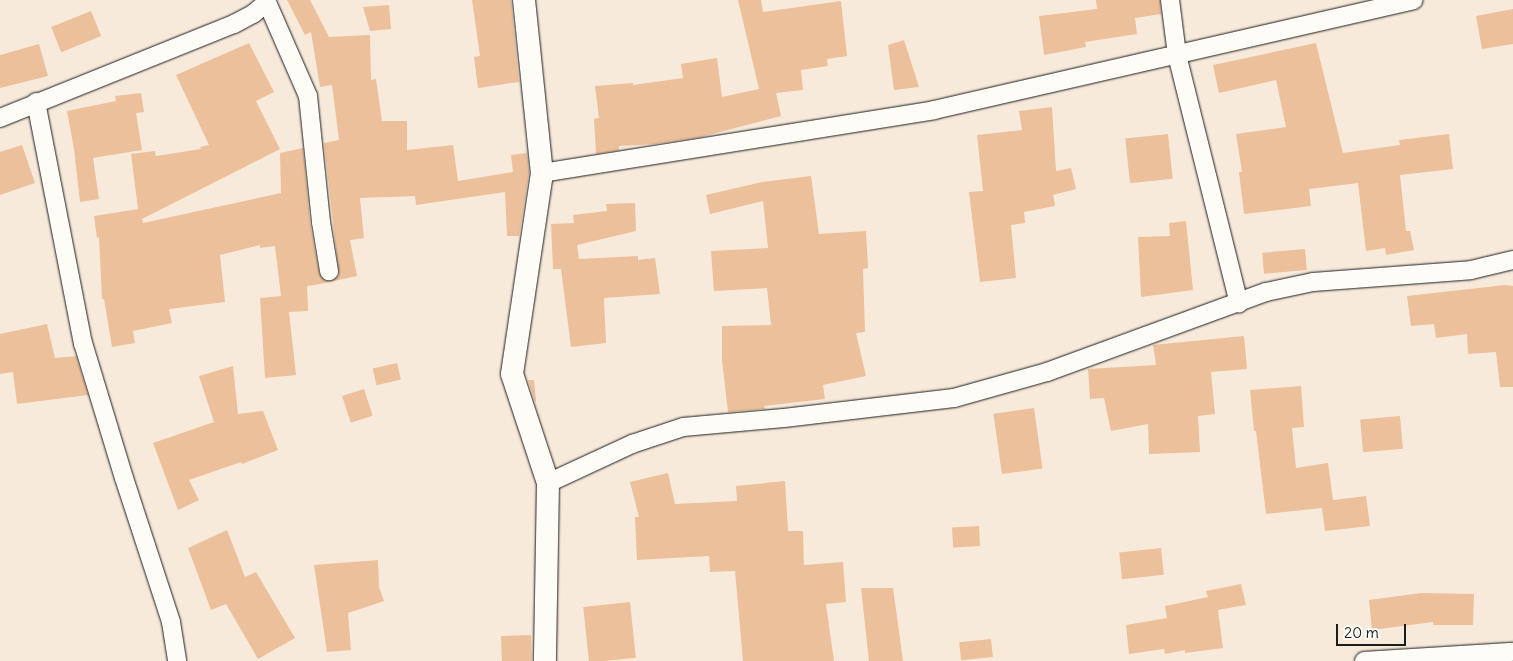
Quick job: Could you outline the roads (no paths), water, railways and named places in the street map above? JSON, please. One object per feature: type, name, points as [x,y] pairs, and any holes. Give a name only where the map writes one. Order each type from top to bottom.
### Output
[{"type":"street","points":[[524,0],[542,173],[512,374],[548,483],[545,661]]},
{"type":"street","points":[[1170,0],[1177,55],[1239,303]]},
{"type":"street","points":[[542,173],[934,110],[1414,0]]},
{"type":"street","points":[[0,118],[234,24],[253,14],[266,2],[308,96],[321,222],[329,271]]},
{"type":"street","points":[[36,102],[83,343],[124,478],[171,622],[177,661]]},
{"type":"street","points":[[548,483],[632,444],[683,427],[784,418],[954,398],[1047,372],[1266,292],[1313,282],[1471,270],[1513,260]]},
{"type":"street","points":[[1364,661],[1487,657],[1513,652]]}]
